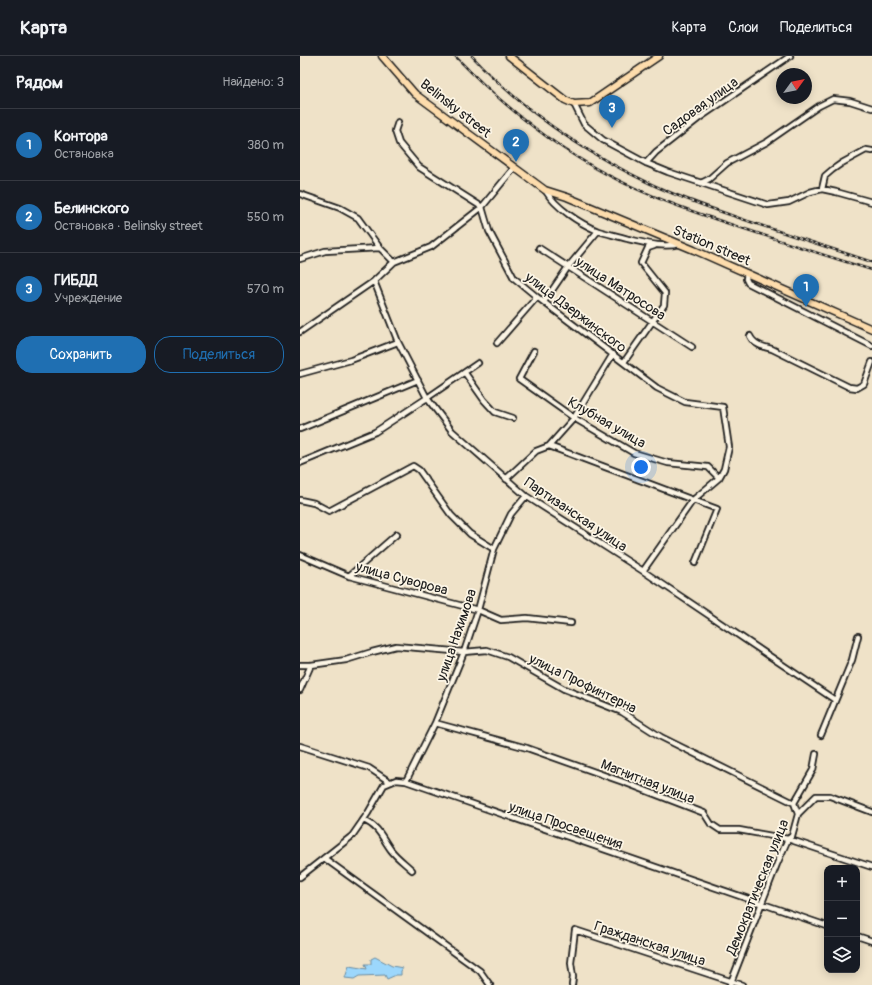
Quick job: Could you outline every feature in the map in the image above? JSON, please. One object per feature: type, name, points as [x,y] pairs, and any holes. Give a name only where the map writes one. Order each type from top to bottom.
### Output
[{"type":"main road","name":"Belinsky street","points":[[382,56],[414,94],[543,189]]},
{"type":"main road","points":[[512,57],[565,100],[574,104],[590,104],[659,56]]},
{"type":"main road","name":"Station street","points":[[543,189],[567,197],[680,244],[872,329]]},
{"type":"street","name":"Садовая улица","points":[[646,163],[656,152],[698,119],[790,56]]},
{"type":"street","points":[[701,183],[709,179],[727,163],[767,142],[833,98],[872,108]]},
{"type":"street","points":[[574,104],[584,124],[603,140],[646,163],[701,183],[768,205],[790,202],[810,192],[822,189],[872,202]]},
{"type":"street","points":[[398,122],[395,131],[399,143],[418,167],[482,208]]},
{"type":"street","points":[[822,189],[825,176],[866,150],[872,151]]},
{"type":"street","points":[[300,332],[374,281],[394,262],[431,247],[482,208],[514,168]]},
{"type":"street","points":[[543,189],[551,200],[568,214],[598,230],[655,246],[680,244]]},
{"type":"street","points":[[300,194],[340,208],[358,218],[380,248],[394,262]]},
{"type":"street","name":"улица Дзержинского","points":[[482,208],[489,231],[514,278],[537,297],[657,388],[685,402],[723,407],[729,447],[724,469],[718,478]]},
{"type":"street","points":[[544,302],[568,267],[598,230]]},
{"type":"street","points":[[624,362],[664,305],[665,293],[641,263],[648,248],[655,246]]},
{"type":"street","points":[[300,260],[325,251],[380,248]]},
{"type":"street","name":"улица Матросова","points":[[538,248],[692,347]]},
{"type":"street","points":[[747,273],[746,279],[748,283],[872,346]]},
{"type":"street","name":"Партизанская улица","points":[[374,281],[398,342],[427,398],[452,431],[526,496],[643,571],[835,700]]},
{"type":"street","points":[[497,343],[537,297]]},
{"type":"street","points":[[750,336],[751,339],[760,346],[772,349],[850,387],[857,388],[864,384],[872,362]]},
{"type":"street","points":[[300,374],[351,360],[398,342]]},
{"type":"street","name":"Клубная улица","points":[[534,351],[519,379],[574,418],[634,453],[668,463],[708,467],[718,478]]},
{"type":"street","points":[[506,479],[536,451],[549,446],[574,418],[613,354]]},
{"type":"street","points":[[300,463],[375,432],[478,363]]},
{"type":"street","points":[[464,373],[495,412],[513,418]]},
{"type":"street","points":[[300,429],[418,380]]},
{"type":"street","points":[[549,446],[717,509],[695,563]]},
{"type":"street","points":[[300,500],[314,503],[329,511],[412,466],[419,470],[451,515],[470,534],[494,549]]},
{"type":"street","points":[[643,571],[693,500],[718,478]]},
{"type":"street","name":"улица Нахимова","points":[[406,781],[435,723],[464,652],[478,610],[494,549],[511,514],[526,496]]},
{"type":"street","points":[[349,576],[397,534]]},
{"type":"street","name":"улица Суворова","points":[[300,555],[349,576],[478,610],[501,620],[527,618],[571,623]]},
{"type":"street","points":[[821,735],[852,660],[858,636]]},
{"type":"street","name":"улица Профинтерна","points":[[300,665],[346,660],[396,646],[464,652],[488,650],[508,657],[564,689],[622,712],[661,737],[794,803]]},
{"type":"street","points":[[300,690],[311,665]]},
{"type":"street","name":"Магнитная улица","points":[[435,723],[527,748],[626,783],[704,813],[711,824],[720,830],[739,830],[788,839],[872,867]]},
{"type":"street","points":[[300,746],[370,768],[390,782],[384,785],[364,820],[352,836],[300,877]]},
{"type":"street","name":"Демократическая улица","points":[[730,983],[776,864],[788,839],[792,836],[798,814],[794,803],[813,770],[816,754]]},
{"type":"street","name":"улица Просвещения","points":[[390,782],[396,780],[406,781],[824,925]]},
{"type":"street","points":[[798,814],[816,796],[830,796],[872,812]]},
{"type":"street","points":[[364,820],[372,823],[392,851],[412,870]]},
{"type":"street","points":[[324,858],[480,971],[490,985]]},
{"type":"street","name":"Гражданская улица","points":[[572,985],[573,977],[571,963],[575,930],[730,983],[742,985]]},
{"type":"street","points":[[860,937],[872,941]]},
{"type":"water","points":[[375,957],[392,966],[403,968],[401,975],[396,975],[387,979],[385,975],[359,976],[354,979],[345,978],[349,966],[367,969],[365,964],[371,964],[371,959]]},
{"type":"railway","points":[[455,56],[493,93],[535,128],[579,159],[602,172],[658,198],[690,210],[783,242],[872,270]]},
{"type":"railway","points":[[472,56],[511,94],[554,128],[601,158],[625,171],[661,189],[699,204],[872,262]]},
{"type":"place","name":"ГИБДД","points":[[612,128]]},
{"type":"place","name":"Белинского","points":[[516,162]]},
{"type":"place","name":"Контора","points":[[806,307]]}]
